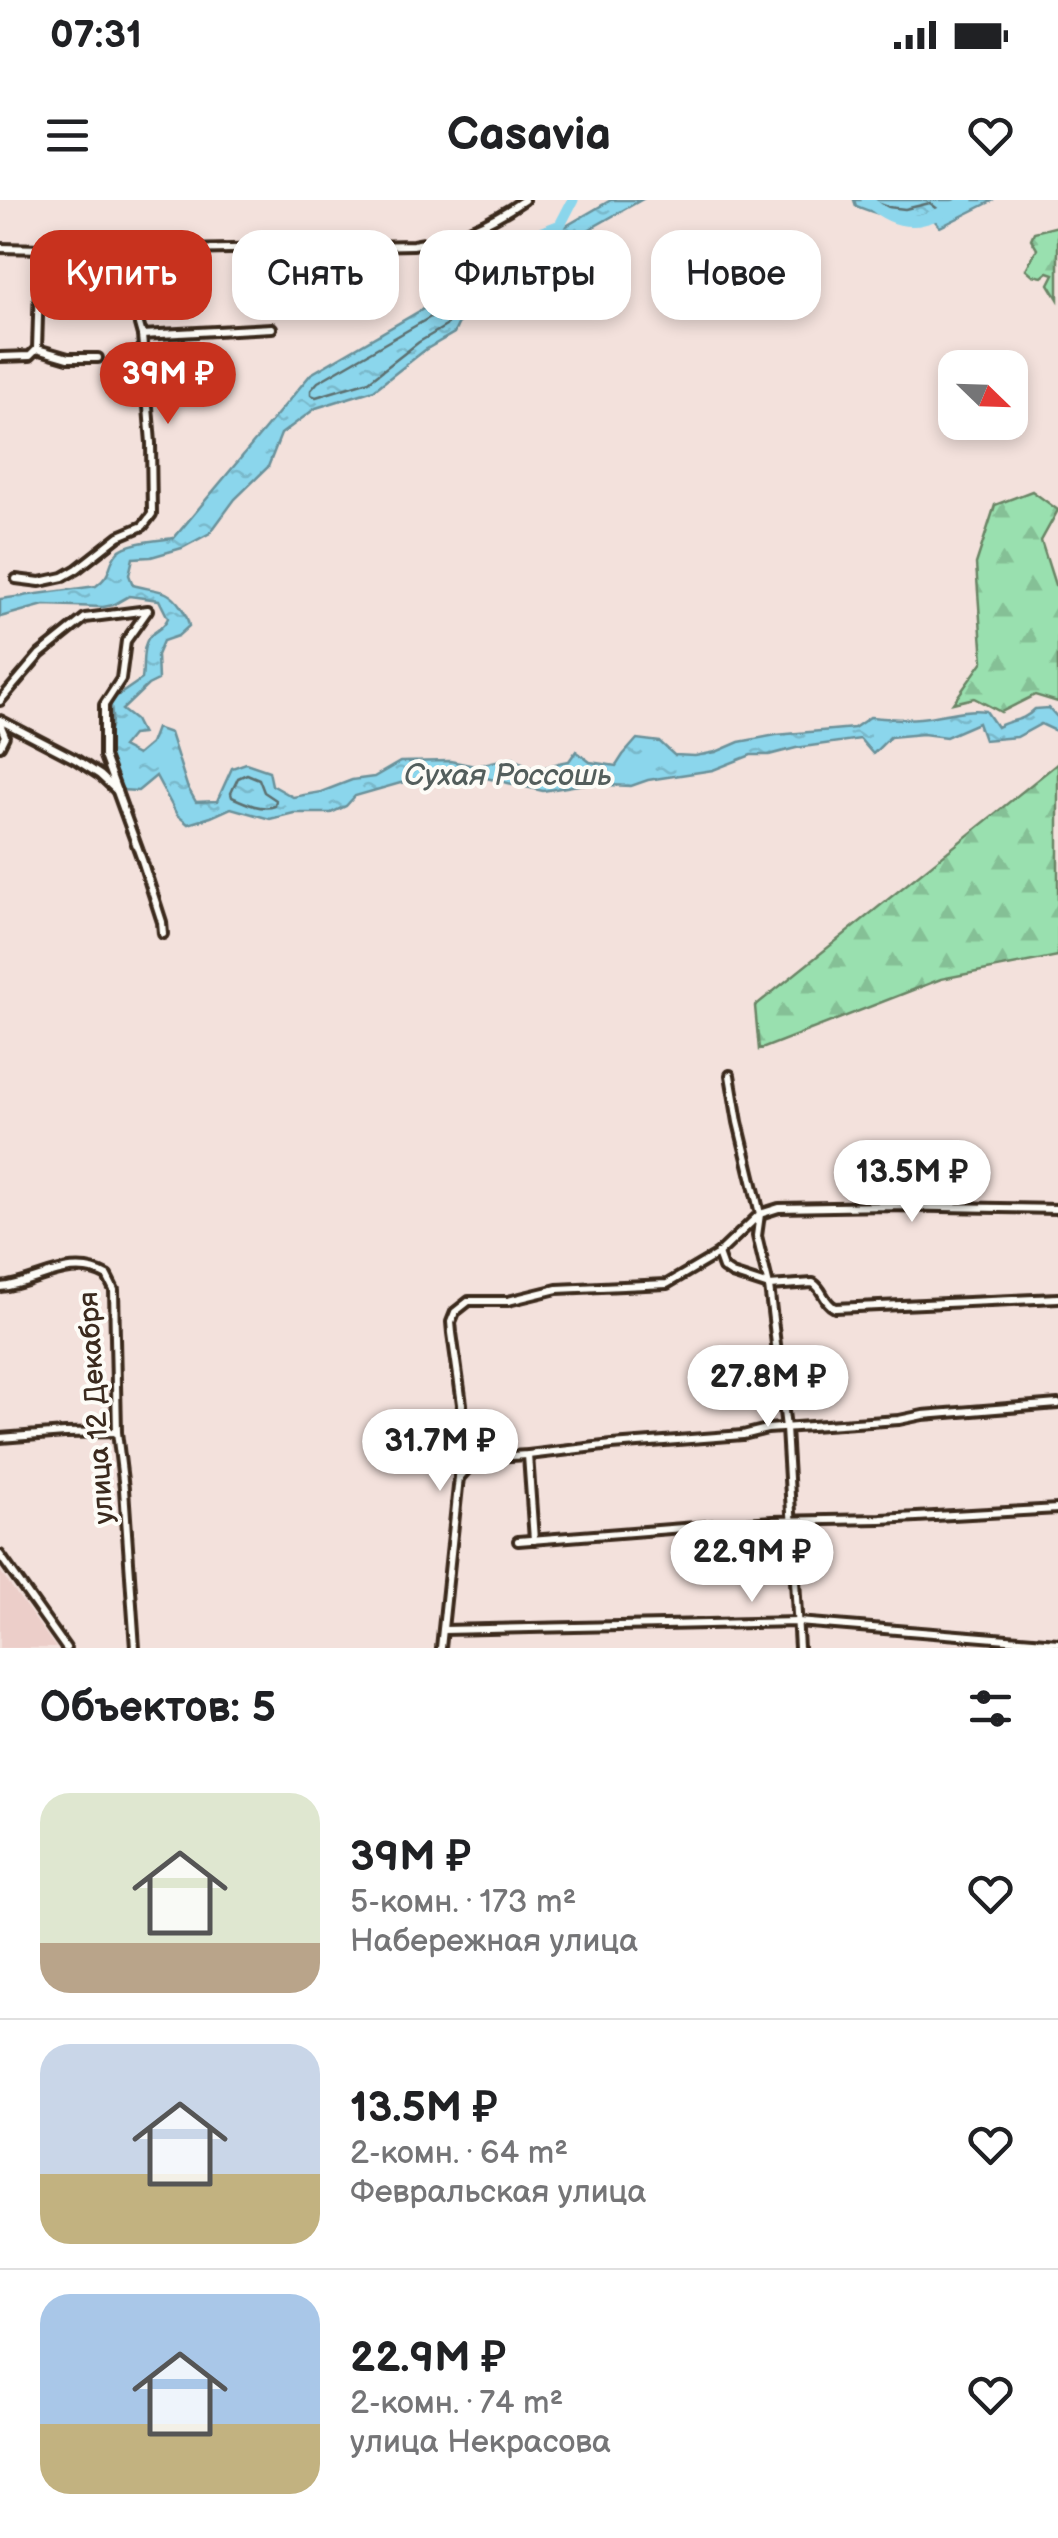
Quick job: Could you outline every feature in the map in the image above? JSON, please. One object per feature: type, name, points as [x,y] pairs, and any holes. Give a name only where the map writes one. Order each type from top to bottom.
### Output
[{"type":"street","points":[[212,250],[441,241],[496,219],[524,200]]},
{"type":"street","points":[[0,248],[30,250]]},
{"type":"street","points":[[0,358],[30,356],[37,349],[38,320]]},
{"type":"street","points":[[16,580],[40,582],[63,576],[119,536],[143,526],[152,514],[151,442],[138,320]]},
{"type":"street","points":[[142,335],[272,328]]},
{"type":"street","points":[[37,349],[68,358],[98,358]]},
{"type":"street","points":[[0,701],[40,654],[85,618],[148,610],[126,641],[121,679],[104,705],[104,756],[163,934]]},
{"type":"street","points":[[0,722],[75,759],[118,792]]},
{"type":"street","points":[[0,722],[5,736],[0,746]]},
{"type":"street","points":[[730,1075],[760,1214],[757,1236],[769,1286],[786,1428],[799,1648]]},
{"type":"street","points":[[441,1648],[460,1477],[462,1404],[451,1322],[462,1306],[477,1300],[508,1301],[557,1289],[667,1284],[718,1254],[760,1214],[780,1208],[1058,1209]]},
{"type":"street","points":[[718,1254],[723,1268],[732,1274],[769,1286],[814,1283],[835,1308],[1058,1298]]},
{"type":"street","name":"улица 12 Декабря","points":[[0,1286],[14,1286],[75,1268],[97,1270],[107,1276],[114,1290],[116,1432],[135,1648]]},
{"type":"street","points":[[460,1477],[474,1461],[492,1457],[1058,1404]]},
{"type":"street","points":[[0,1438],[116,1432]]},
{"type":"street","points":[[528,1456],[534,1540]]},
{"type":"street","points":[[518,1541],[790,1520],[1058,1510]]},
{"type":"street","points":[[0,1556],[66,1648]]},
{"type":"street","points":[[444,1630],[798,1622],[1058,1643]]},
{"type":"shaded area","points":[[0,1571],[10,1585],[56,1648],[0,1648]]},
{"type":"green space","points":[[1058,226],[1058,299],[1049,284],[1054,274],[1048,272],[1042,277],[1026,269],[1037,249],[1031,239],[1034,232]]},
{"type":"green space","points":[[1032,491],[1058,510],[1041,541],[1058,586],[1058,702],[1035,695],[1001,712],[974,698],[953,703],[983,661],[976,564],[995,505]]},
{"type":"green space","points":[[1058,763],[1058,956],[941,979],[759,1050],[755,1006]]},
{"type":"water","name":"Сухая Россошь","points":[[611,200],[641,200],[588,230],[559,230]]},
{"type":"water","points":[[854,200],[994,200],[940,227],[928,213],[891,217],[856,206]]},
{"type":"water","name":"Сухая Россошь","points":[[419,311],[419,320],[460,320],[454,333],[374,390],[316,408],[281,434],[268,467],[235,499],[210,533],[182,548],[133,558],[129,575],[133,585],[170,596],[181,607],[189,626],[178,636],[163,641],[157,655],[158,680],[122,710],[135,720],[142,734],[132,735],[122,747],[137,755],[150,744],[156,728],[170,733],[196,802],[217,801],[232,768],[246,763],[269,771],[272,785],[293,797],[374,777],[400,762],[450,761],[475,766],[513,757],[536,769],[569,761],[576,751],[590,762],[616,766],[637,739],[660,742],[674,755],[695,756],[776,735],[854,728],[870,717],[914,719],[978,710],[986,711],[997,727],[1035,709],[1049,708],[1058,718],[1058,732],[1041,724],[1017,737],[984,740],[978,723],[946,737],[890,737],[873,754],[860,739],[751,755],[713,770],[631,786],[584,784],[543,791],[486,778],[433,777],[355,796],[331,813],[294,813],[270,819],[231,808],[188,824],[177,815],[156,776],[138,791],[120,790],[105,744],[112,723],[110,701],[142,679],[147,640],[168,618],[159,600],[129,596],[103,607],[44,605],[0,617],[0,599],[96,586],[122,549],[174,538],[311,374]]},
{"type":"waterway","points":[[547,230],[560,225],[573,200]]},
{"type":"waterway","points":[[867,200],[881,211],[905,220],[928,218],[968,200]]}]
